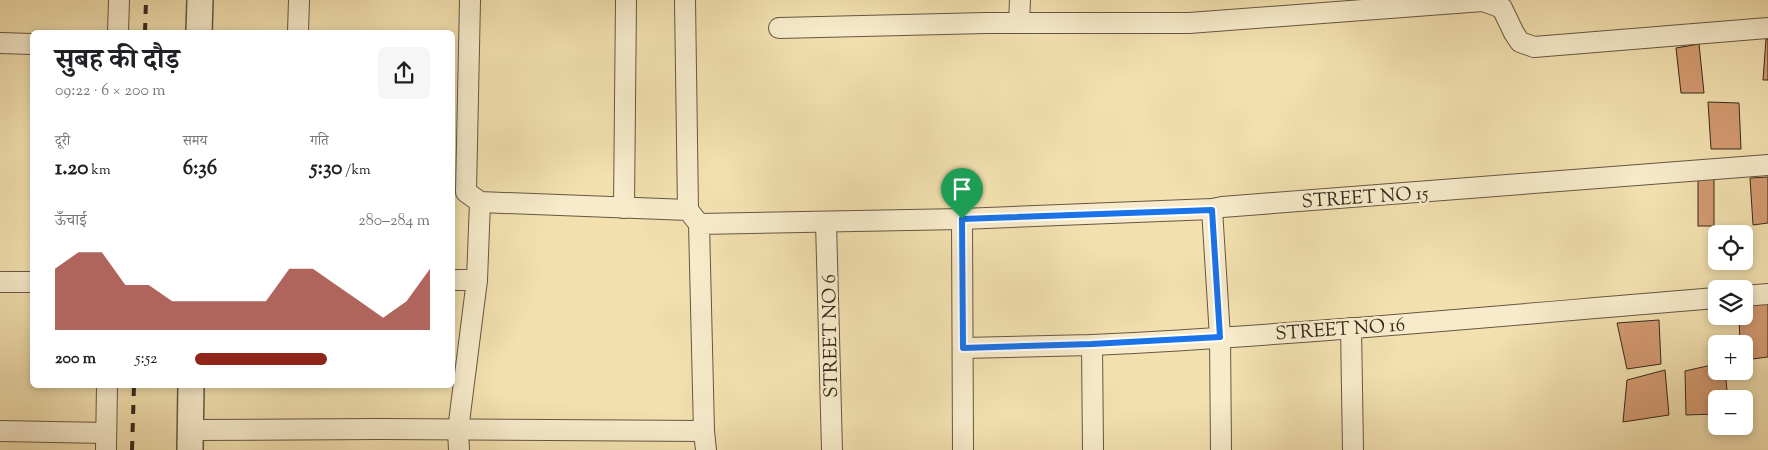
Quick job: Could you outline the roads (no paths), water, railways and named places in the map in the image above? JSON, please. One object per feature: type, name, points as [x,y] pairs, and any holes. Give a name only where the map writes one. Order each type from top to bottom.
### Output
[{"type":"street","points":[[118,30],[119,0]]},
{"type":"street","points":[[199,30],[200,0]]},
{"type":"street","points":[[298,30],[299,0]]},
{"type":"street","points":[[459,450],[458,430],[476,280],[480,202],[466,192],[470,0]]},
{"type":"street","points":[[624,208],[626,0]]},
{"type":"street","points":[[191,388],[190,440],[458,430],[705,441],[685,0]]},
{"type":"street","points":[[1019,23],[1020,0]]},
{"type":"street","points":[[779,28],[1019,23],[1189,23],[1483,1],[1502,8],[1520,42],[1534,47],[1768,28]]},
{"type":"street","points":[[0,43],[30,44]]},
{"type":"street","name":"STREET NO 15","points":[[480,202],[624,208],[694,217],[826,222],[962,219],[1212,210],[1251,205],[1768,165]]},
{"type":"street","points":[[1212,210],[1220,337],[1221,450]]},
{"type":"street","points":[[962,219],[963,450]]},
{"type":"street","name":"STREET NO 6","points":[[826,222],[832,450]]},
{"type":"street","points":[[455,280],[476,280]]},
{"type":"street","points":[[0,282],[30,282]]},
{"type":"street","points":[[1753,295],[1768,294]]},
{"type":"street","name":"STREET NO 16","points":[[963,348],[1092,344],[1220,337],[1708,299]]},
{"type":"street","points":[[1351,328],[1353,450]]},
{"type":"street","points":[[1092,344],[1093,450]]},
{"type":"street","points":[[0,431],[106,442],[107,388]]},
{"type":"railway","points":[[145,30],[146,0]]},
{"type":"railway","points":[[132,450],[134,388]]}]
